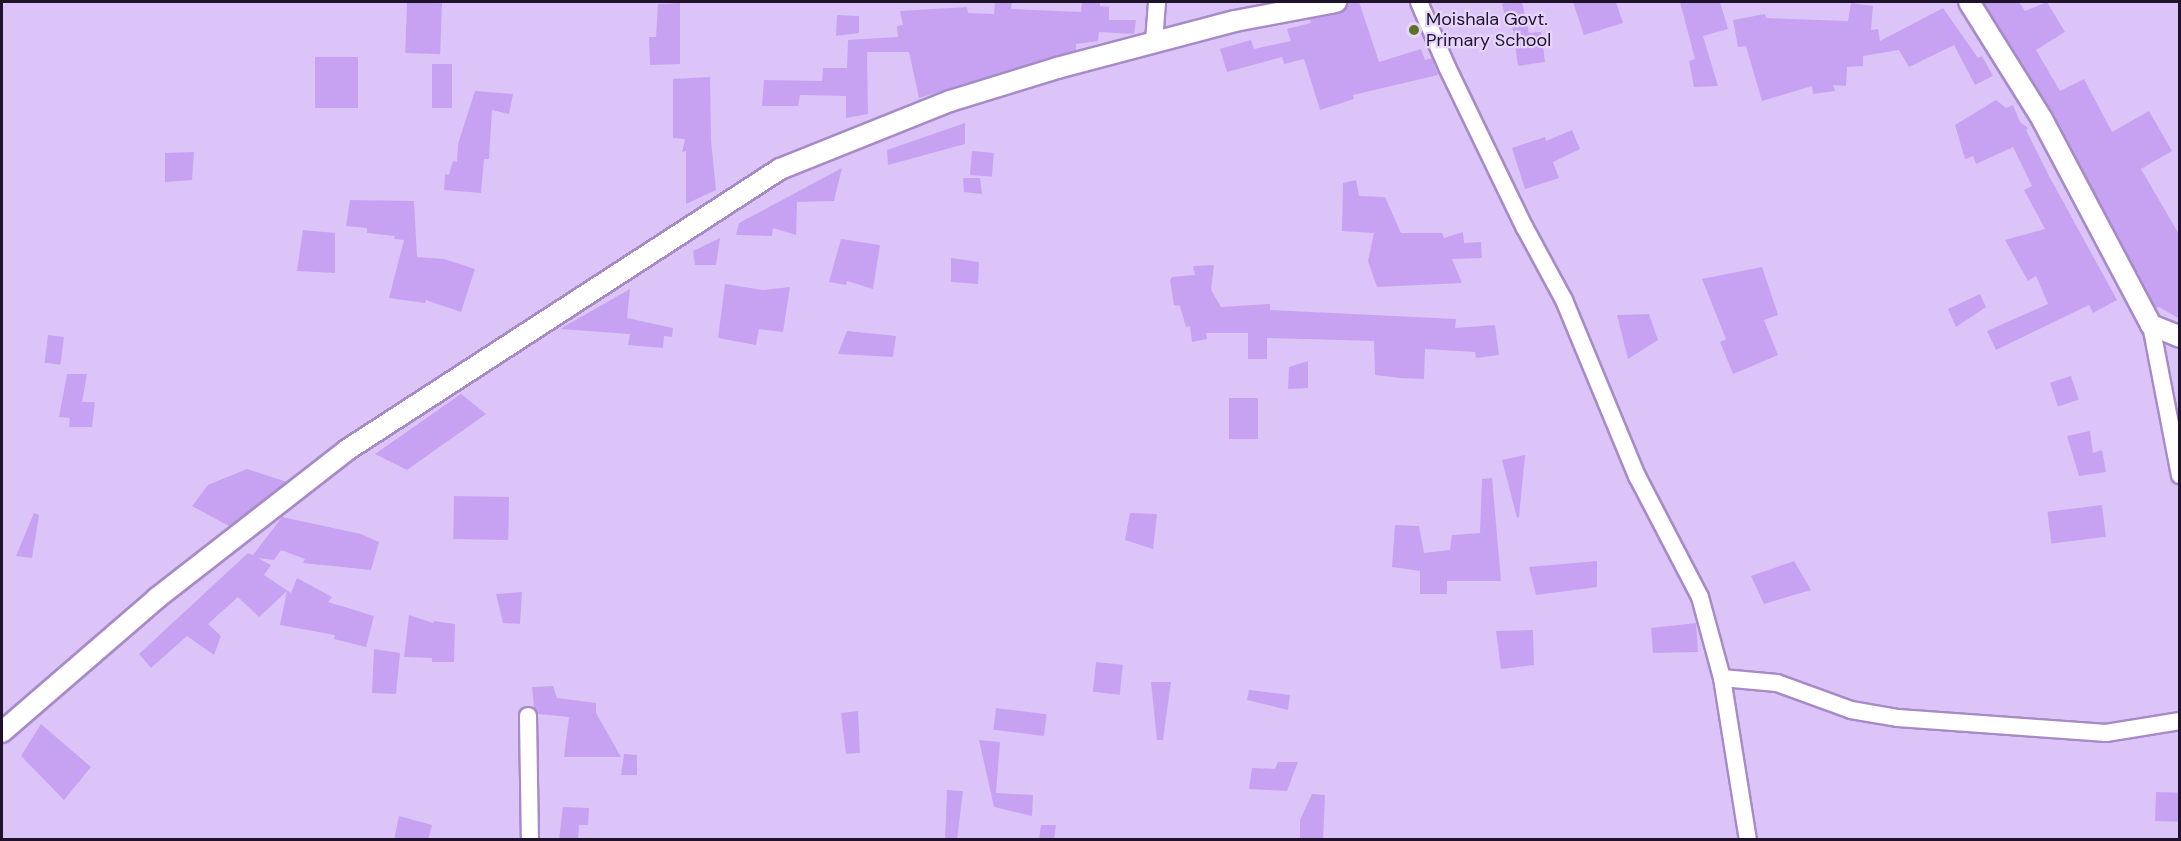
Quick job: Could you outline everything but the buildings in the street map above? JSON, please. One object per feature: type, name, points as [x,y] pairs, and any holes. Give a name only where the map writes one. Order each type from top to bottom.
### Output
[{"type":"street","points":[[1154,42],[1157,2]]},
{"type":"street","points":[[2,732],[157,598],[347,450],[780,169],[950,101],[1154,42],[1236,21],[1336,2]]},
{"type":"street","points":[[1419,2],[1462,100],[1525,228],[1564,300],[1637,476],[1700,597],[1722,678],[1748,840]]},
{"type":"street","points":[[1969,2],[2042,119],[2151,325],[2180,475]]},
{"type":"street","points":[[2151,325],[2180,337]]},
{"type":"street","points":[[1722,678],[1777,683],[1851,710],[1898,718],[2106,733],[2180,721]]},
{"type":"street","points":[[528,716],[530,840]]},
{"type":"place","name":"Moishala Govt. Primary School","points":[[1414,30]]}]
